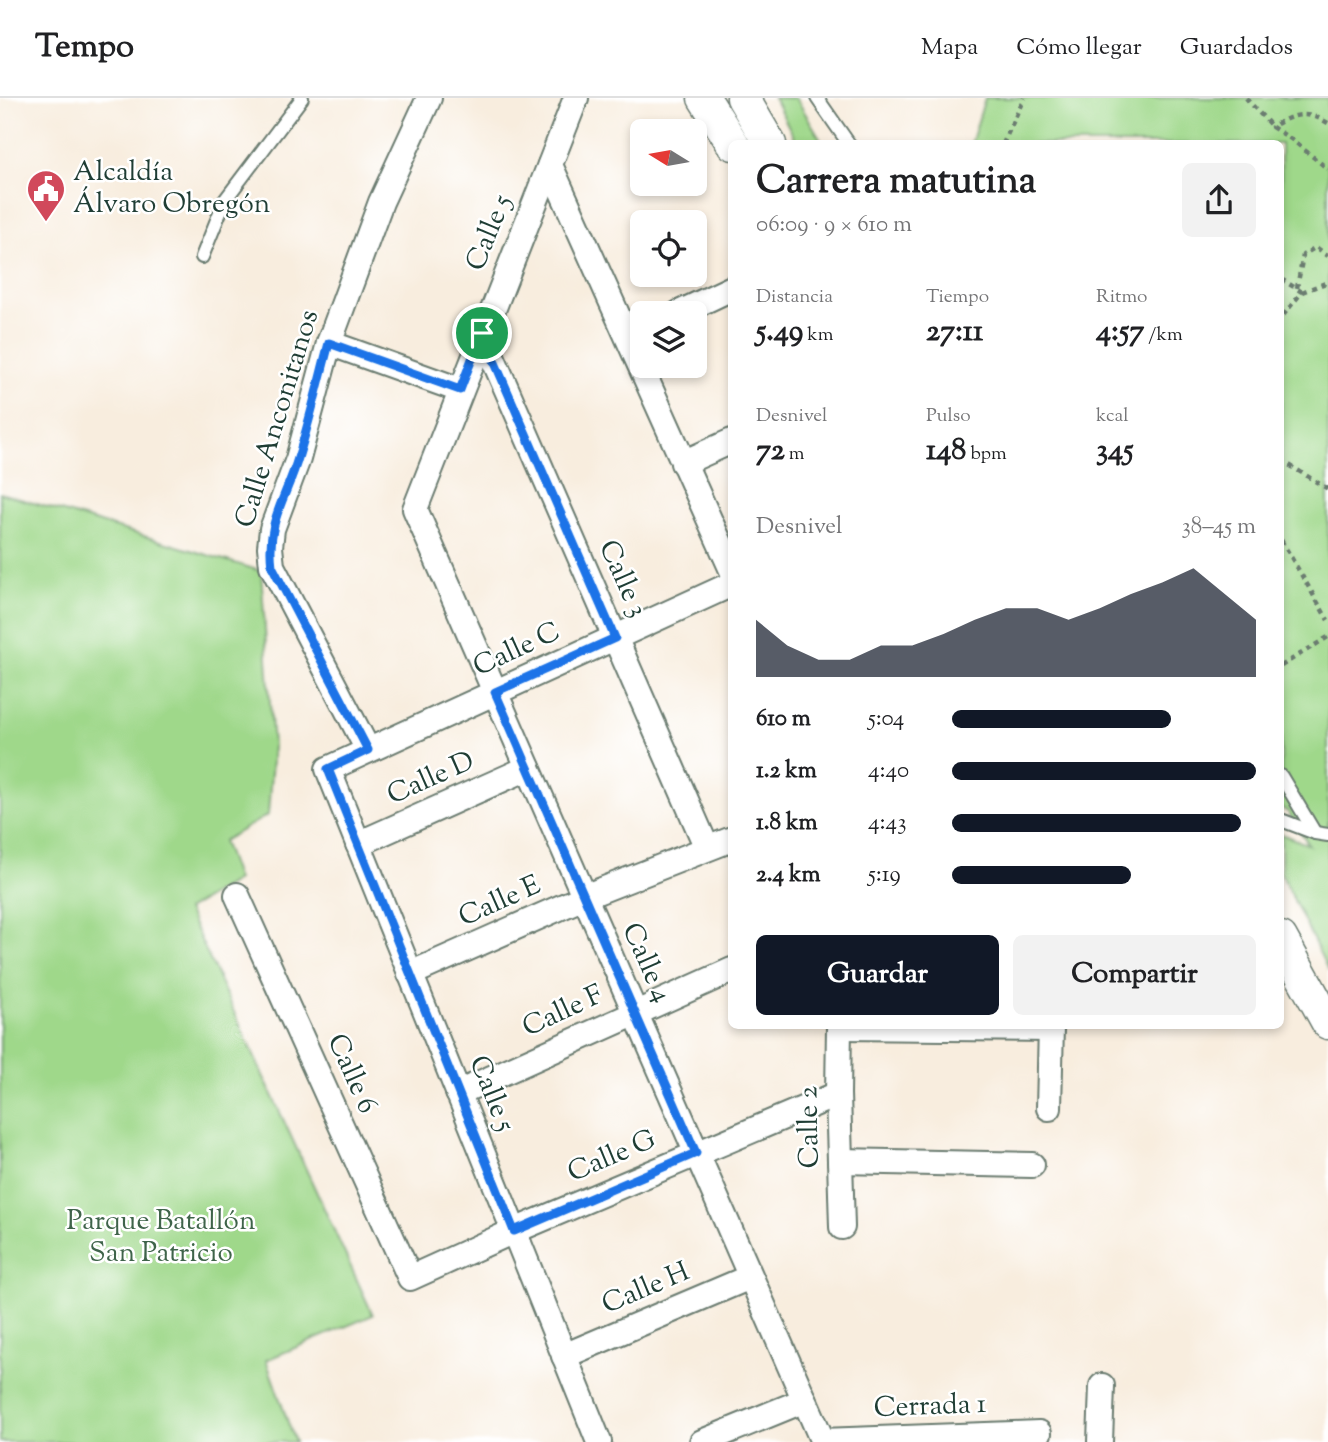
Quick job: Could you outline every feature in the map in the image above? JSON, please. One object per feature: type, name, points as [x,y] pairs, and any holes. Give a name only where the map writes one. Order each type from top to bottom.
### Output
[{"type":"street","name":"Calle Anconitanos","points":[[368,750],[272,566],[270,547],[272,528],[298,459],[329,343],[381,202],[429,98]]},
{"type":"street","name":"Calle 5","points":[[415,509],[576,98]]},
{"type":"street","points":[[704,98],[730,140]]},
{"type":"street","points":[[743,98],[769,140]]},
{"type":"street","points":[[550,165],[630,325]]},
{"type":"street","points":[[704,301],[728,290]]},
{"type":"street","name":"Calle 3","points":[[482,333],[707,848]]},
{"type":"street","points":[[329,343],[460,390]]},
{"type":"street","points":[[651,378],[683,463],[728,561]]},
{"type":"street","points":[[683,463],[728,443]]},
{"type":"street","name":"Calle 4","points":[[415,509],[822,1441]]},
{"type":"street","name":"Calle C","points":[[328,769],[728,586]]},
{"type":"street","name":"Calle D","points":[[358,844],[528,768]]},
{"type":"street","name":"Calle 5","points":[[328,769],[599,1442]]},
{"type":"street","name":"Calle E","points":[[410,974],[584,897],[728,840]]},
{"type":"street","name":"Calle 6","points":[[237,895],[410,1278]]},
{"type":"street","points":[[1284,943],[1328,1023]]},
{"type":"street","name":"Calle F","points":[[458,1093],[728,972]]},
{"type":"street","name":"Calle 2","points":[[839,1029],[842,1227]]},
{"type":"street","points":[[1049,1108],[1051,1029]]},
{"type":"street","name":"Calle G","points":[[410,1278],[514,1231],[838,1094]]},
{"type":"street","points":[[840,1161],[1032,1165]]},
{"type":"street","name":"Calle H","points":[[564,1356],[750,1277]]},
{"type":"street","points":[[1100,1442],[1102,1386]]},
{"type":"street","points":[[702,1442],[805,1401]]},
{"type":"street","name":"Cerrada 1","points":[[822,1441],[1039,1433]]},
{"type":"lane","points":[[202,257],[225,200],[302,98]]},
{"type":"lane","points":[[817,98],[846,140]]},
{"type":"lane","points":[[1284,781],[1314,833]]},
{"type":"lane","points":[[1284,821],[1314,833],[1328,835]]},
{"type":"path","points":[[1005,140],[1024,98]]},
{"type":"path","points":[[1246,98],[1272,127],[1328,169]]},
{"type":"path","points":[[1272,127],[1288,117],[1303,113],[1317,116],[1328,123]]},
{"type":"path","points":[[1284,312],[1299,290],[1303,255],[1316,247],[1328,256]]},
{"type":"path","points":[[1284,281],[1299,290],[1328,282]]},
{"type":"path","points":[[1284,462],[1328,489]]},
{"type":"path","points":[[1284,545],[1328,620]]},
{"type":"path","points":[[1284,664],[1328,636]]},
{"type":"green space","points":[[774,98],[796,98],[821,140],[795,140]]},
{"type":"green space","points":[[985,98],[1328,98],[1328,970],[1284,880],[1284,835],[1309,845],[1284,810],[1284,140],[972,140]]},
{"type":"green space","name":"Parque Batallón San Patricio","points":[[0,493],[261,571],[273,746],[268,815],[223,841],[237,880],[187,910],[373,1315],[266,1360],[295,1442],[0,1442]]},
{"type":"place","name":"Alcaldía Álvaro Obregón","points":[[46,223]]},
{"type":"route","points":[[482,333],[615,638],[495,692],[696,1153],[514,1231],[328,769],[368,750],[272,566],[270,547],[272,528],[298,459],[329,343],[460,390],[482,333]]}]
